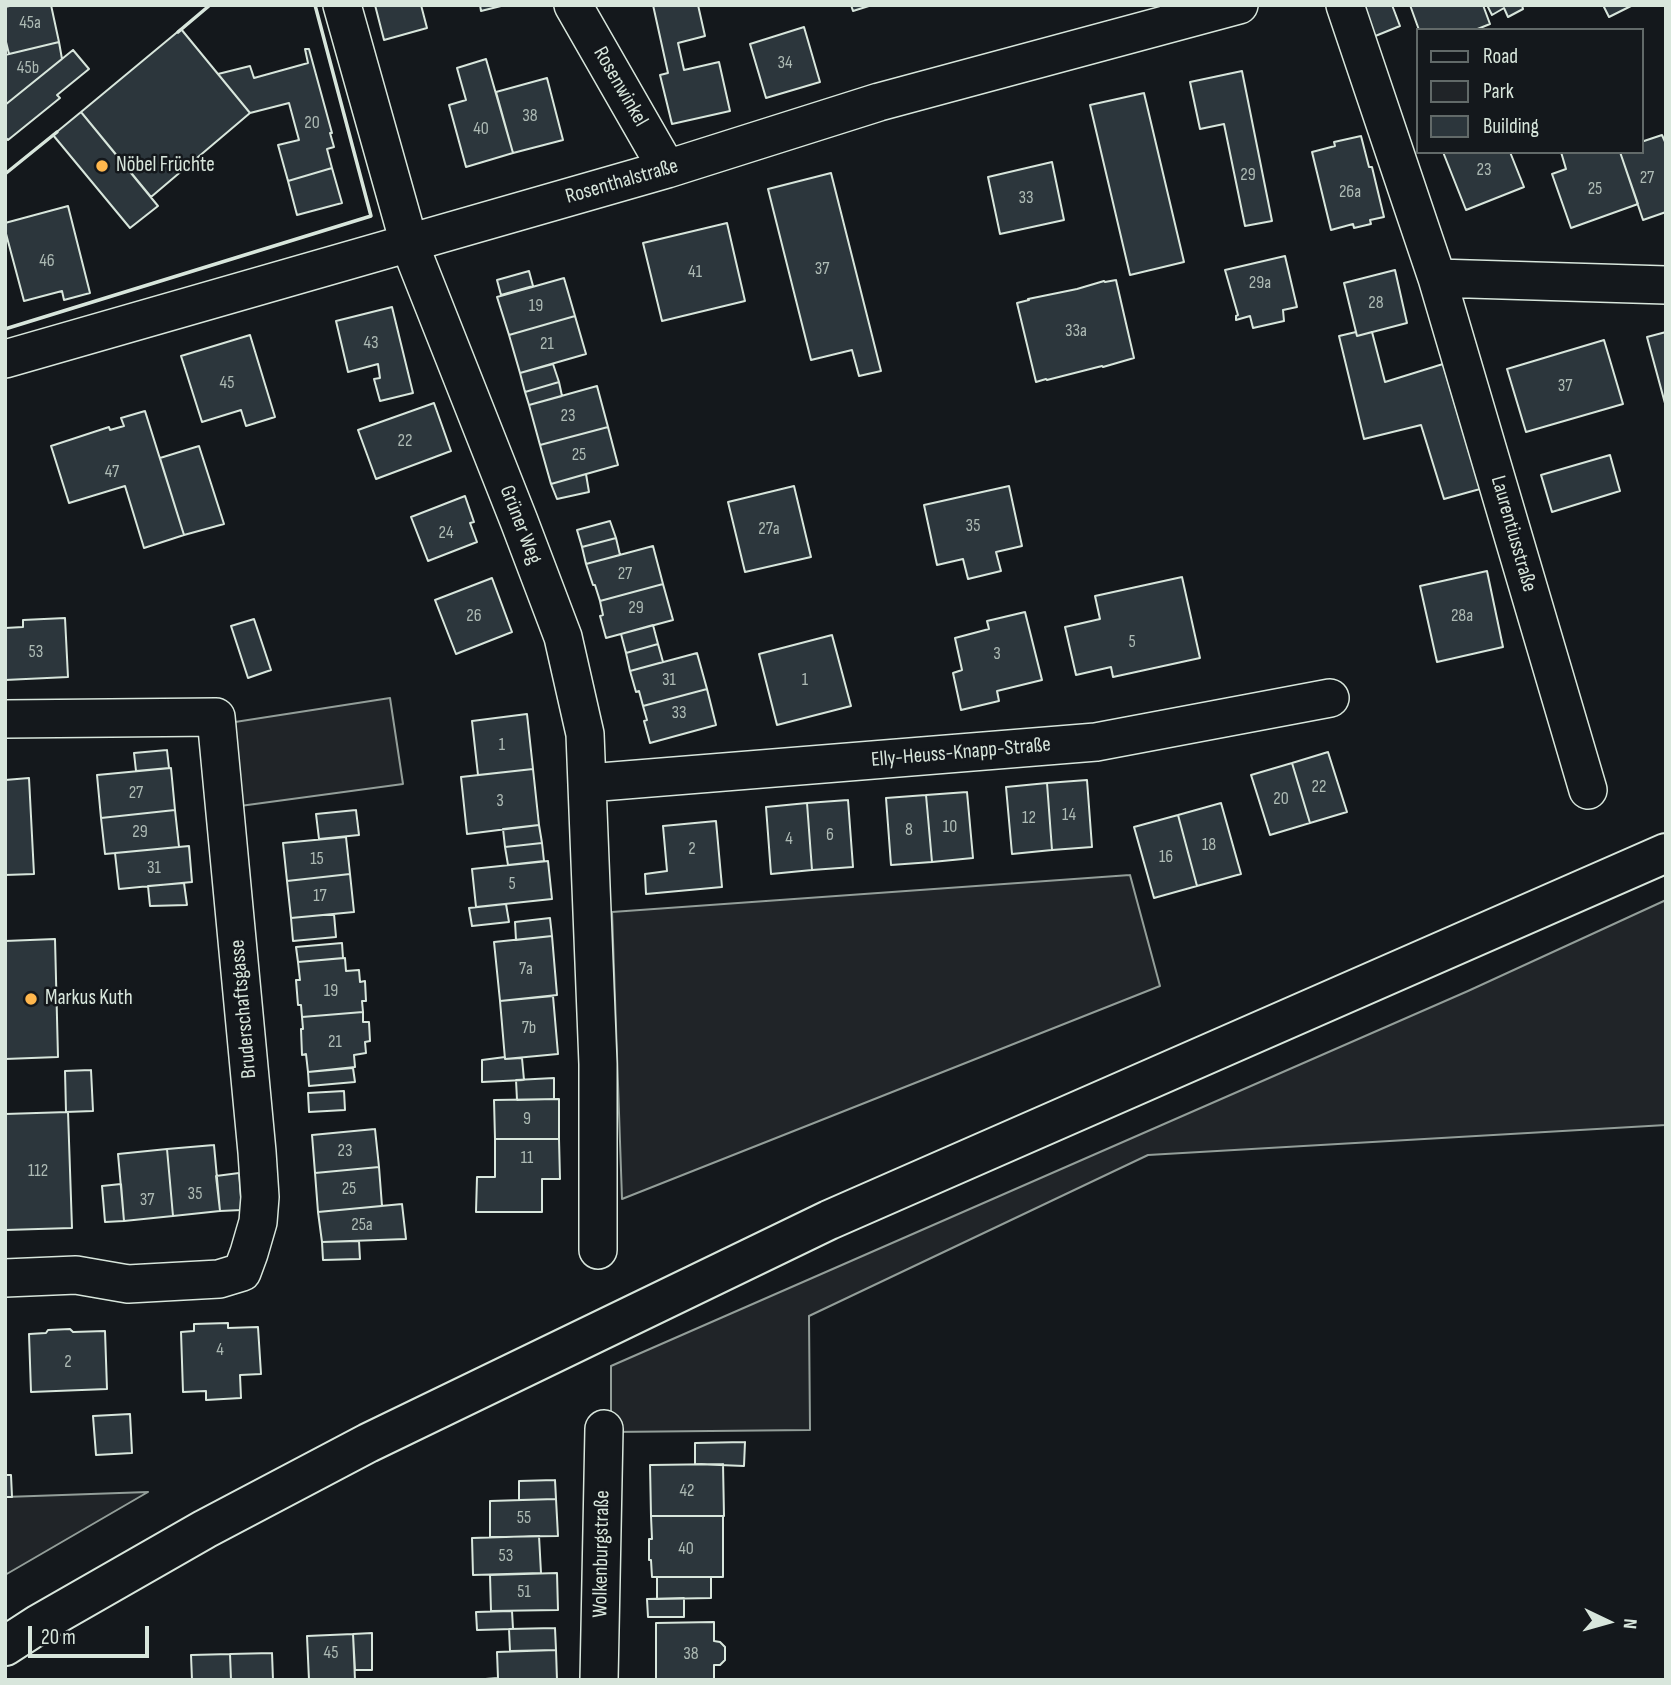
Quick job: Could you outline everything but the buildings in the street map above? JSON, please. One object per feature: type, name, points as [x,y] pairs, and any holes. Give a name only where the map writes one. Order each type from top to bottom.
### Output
[{"type":"main road","points":[[5,1646],[205,1529],[368,1443],[829,1220],[1666,853]]},
{"type":"street","name":"Grüner Weg","points":[[342,5],[409,243],[562,637],[585,734],[598,1064],[598,1251]]},
{"type":"street","name":"Rosenwinkel","points":[[573,5],[667,169]]},
{"type":"street","name":"Rosenthalstraße","points":[[5,359],[667,169],[879,102],[1239,5]]},
{"type":"street","name":"Laurentiusstraße","points":[[1345,5],[1437,278],[1588,790]]},
{"type":"street","points":[[1437,278],[1666,285]]},
{"type":"street","name":"Elly-Heuss-Knapp-Straße","points":[[588,783],[1096,742],[1330,698]]},
{"type":"street","name":"Bruderschaftsgasse","points":[[5,719],[216,717],[260,1197],[258,1222],[242,1272],[219,1279],[128,1284],[76,1275],[5,1278]]},
{"type":"street","name":"Wolkenburgstraße","points":[[599,1680],[604,1429]]},
{"type":"green space","points":[[390,698],[403,784],[240,806],[235,722]]},
{"type":"green space","points":[[1130,875],[1160,986],[622,1199],[612,912]]},
{"type":"green space","points":[[1666,900],[1666,1125],[1148,1155],[809,1316],[810,1430],[611,1432],[611,1366],[1468,991]]},
{"type":"green space","points":[[148,1492],[5,1575],[5,1497]]},
{"type":"wall","points":[[178,32],[210,5]]},
{"type":"wall","points":[[5,329],[371,216],[315,5]]},
{"type":"wall","points":[[5,174],[57,132]]},
{"type":"place","name":"Nöbel Früchte","points":[[102,166]]},
{"type":"place","name":"Markus Kuth","points":[[31,999]]}]
